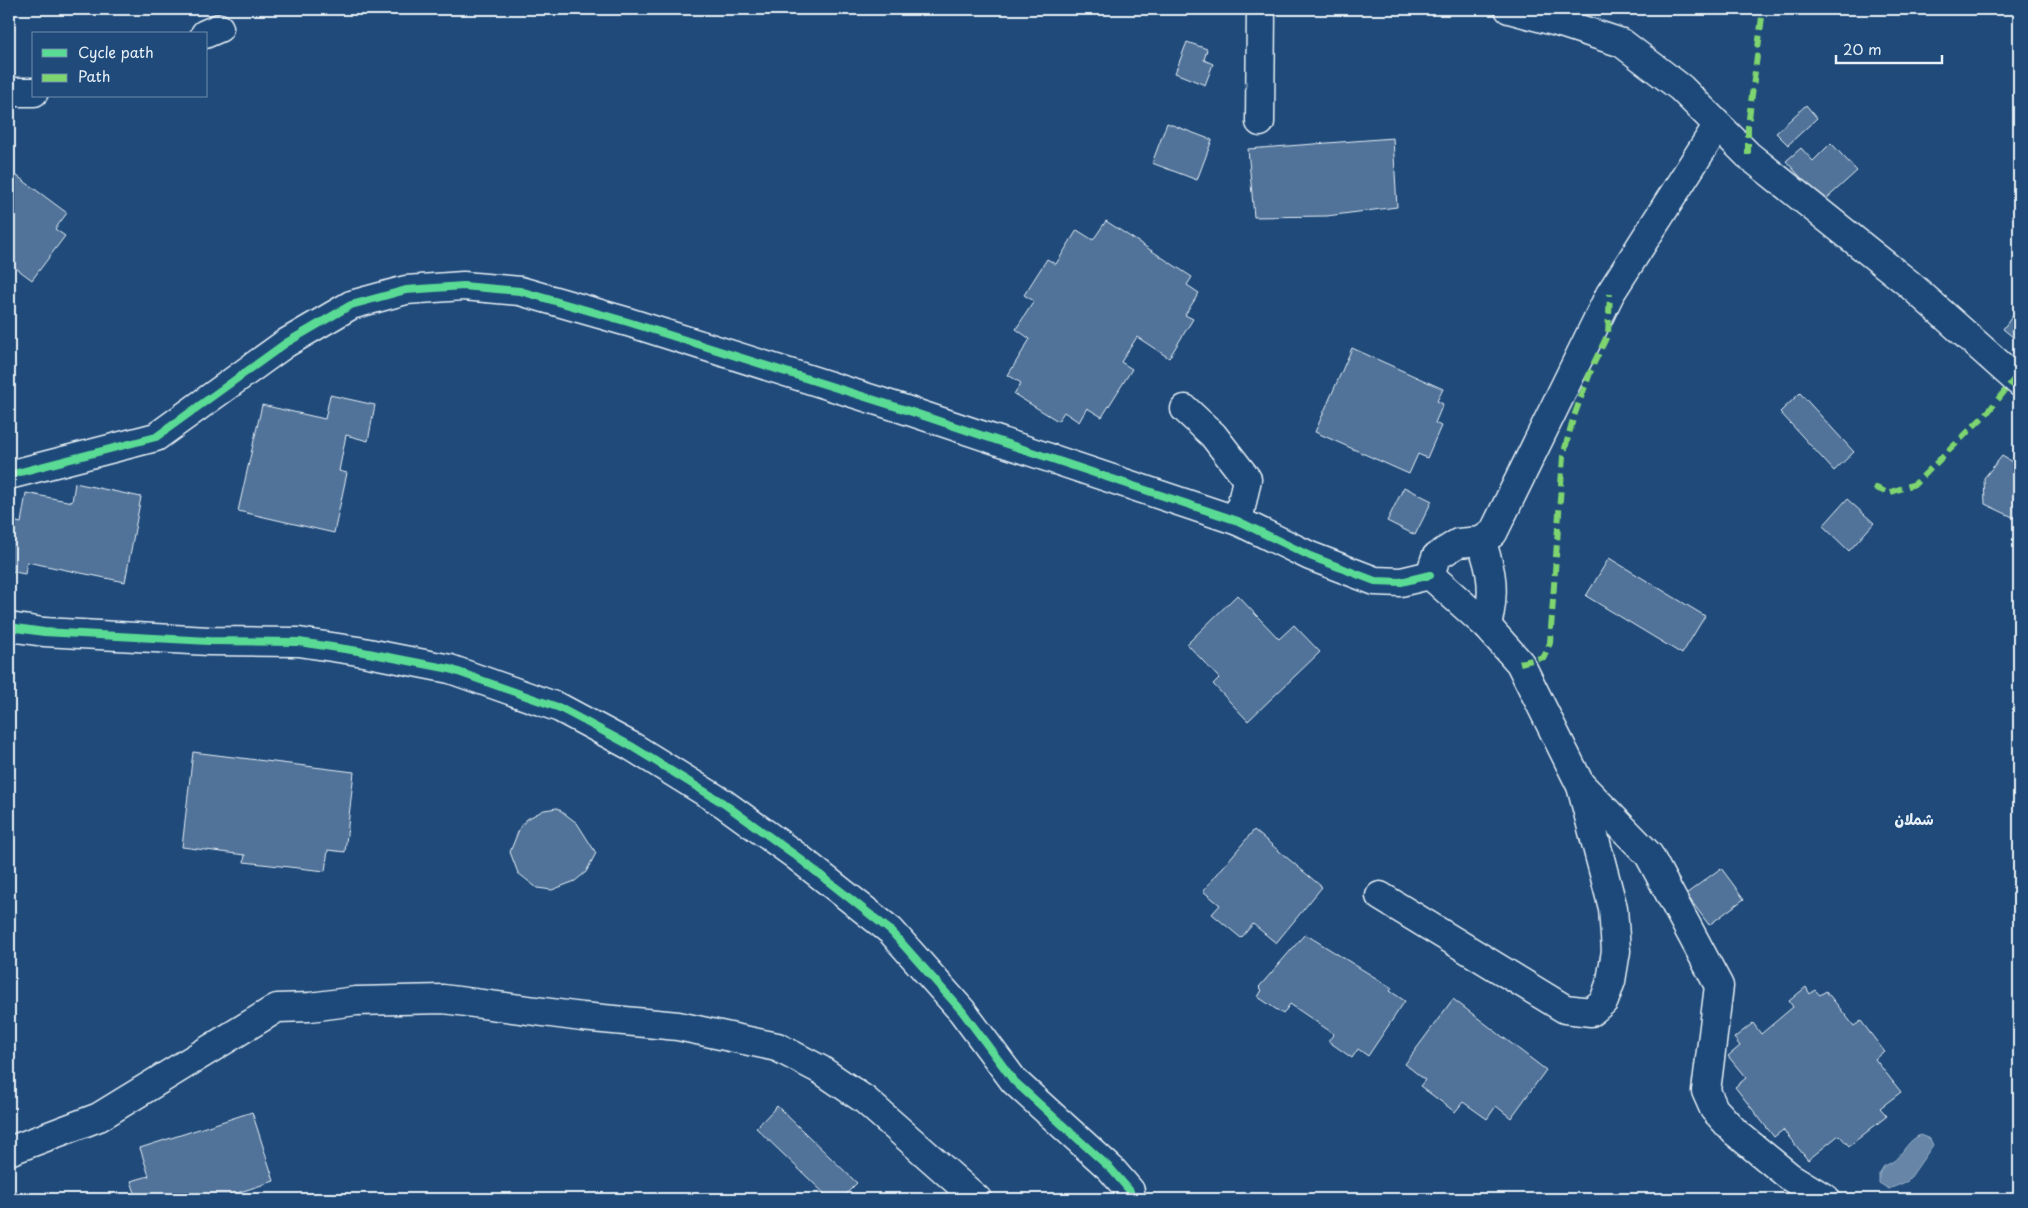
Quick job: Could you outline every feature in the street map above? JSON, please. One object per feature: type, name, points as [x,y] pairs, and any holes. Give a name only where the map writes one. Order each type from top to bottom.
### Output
[{"type":"street","points":[[1260,122],[1261,9]]},
{"type":"street","points":[[1509,9],[1560,16],[1622,43],[1681,88],[1748,155],[1908,283],[2019,382]]},
{"type":"street","points":[[9,92],[32,92]]},
{"type":"street","points":[[1430,575],[1436,557],[1458,543],[1481,541],[1493,533],[1610,294],[1717,126]]},
{"type":"street","points":[[9,475],[156,437],[286,343],[351,305],[406,290],[463,286],[520,291],[628,322],[900,408],[1238,520],[1310,556],[1374,581],[1401,582],[1430,575]]},
{"type":"street","points":[[1185,409],[1213,435],[1247,479],[1238,520]]},
{"type":"street","points":[[1481,541],[1492,574],[1493,595],[1487,626]]},
{"type":"street","points":[[1380,896],[1565,1009],[1591,1012],[1604,1001],[1611,981],[1616,951],[1613,908],[1581,786],[1520,663],[1487,626],[1430,575]]},
{"type":"street","points":[[9,627],[44,632],[209,641],[299,642],[358,651],[450,669],[560,708],[631,746],[723,803],[795,854],[891,931],[962,1011],[1014,1081],[1111,1169],[1130,1191],[1130,1199]]},
{"type":"street","points":[[1581,786],[1649,855],[1719,986],[1706,1091],[1714,1110],[1735,1132],[1790,1176],[1826,1199]]},
{"type":"street","points":[[9,1151],[99,1117],[277,1008],[310,1007],[356,1001],[443,999],[582,1017],[678,1026],[777,1046],[821,1070],[865,1100],[977,1199]]},
{"type":"water","points":[[1920,1135],[1930,1139],[1933,1145],[1908,1181],[1889,1189],[1879,1183],[1879,1174],[1884,1166],[1895,1160],[1914,1138]]},
{"type":"building","points":[[1187,42],[1207,49],[1204,60],[1213,64],[1205,85],[1175,73]]},
{"type":"building","points":[[1806,105],[1817,118],[1788,145],[1776,133]]},
{"type":"building","points":[[1167,123],[1212,140],[1197,180],[1152,163]]},
{"type":"building","points":[[1393,138],[1397,207],[1327,216],[1254,217],[1248,149]]},
{"type":"building","points":[[1831,143],[1857,171],[1823,202],[1786,161],[1801,148],[1813,161]]},
{"type":"building","points":[[9,170],[67,213],[55,229],[65,236],[32,280],[9,263]]},
{"type":"building","points":[[1106,221],[1192,277],[1187,285],[1199,293],[1185,315],[1193,319],[1169,358],[1137,337],[1121,362],[1132,369],[1102,417],[1087,408],[1079,422],[1064,412],[1058,421],[1014,394],[1021,383],[1008,375],[1030,339],[1016,329],[1034,301],[1024,295],[1047,259],[1056,264],[1077,230],[1093,240]]},
{"type":"building","points":[[2019,307],[2019,342],[2003,329]]},
{"type":"building","points":[[1352,348],[1443,389],[1437,401],[1443,404],[1435,423],[1441,426],[1427,458],[1418,454],[1409,474],[1315,432]]},
{"type":"building","points":[[1800,393],[1854,452],[1834,471],[1780,412]]},
{"type":"building","points":[[330,395],[375,405],[368,441],[346,435],[339,471],[347,473],[334,533],[238,511],[262,405],[325,419]]},
{"type":"building","points":[[2002,456],[2019,466],[2019,520],[1985,504],[1984,478]]},
{"type":"building","points":[[75,483],[141,497],[125,582],[27,562],[25,574],[9,571],[9,520],[21,523],[26,493],[72,502]]},
{"type":"building","points":[[1404,487],[1432,501],[1415,535],[1387,521]]},
{"type":"building","points":[[1847,499],[1874,523],[1849,551],[1823,526]]},
{"type":"building","points":[[1609,558],[1705,616],[1682,654],[1586,596]]},
{"type":"building","points":[[1237,595],[1279,639],[1294,625],[1320,652],[1248,721],[1213,684],[1219,678],[1187,644]]},
{"type":"building","points":[[193,752],[354,772],[345,852],[328,850],[325,871],[244,862],[245,855],[182,847]]},
{"type":"building","points":[[557,808],[577,823],[596,853],[586,872],[575,881],[552,890],[537,888],[518,873],[510,852],[520,827],[527,819],[544,810]]},
{"type":"building","points":[[1254,830],[1322,887],[1276,943],[1253,924],[1241,938],[1212,914],[1220,905],[1203,891]]},
{"type":"building","points":[[1721,868],[1744,899],[1709,925],[1686,894]]},
{"type":"building","points":[[1305,934],[1392,988],[1390,991],[1405,1001],[1368,1056],[1358,1049],[1352,1058],[1328,1041],[1334,1034],[1290,1004],[1283,1014],[1258,997],[1262,990],[1259,987]]},
{"type":"building","points":[[1806,987],[1810,994],[1815,990],[1820,995],[1826,991],[1854,1026],[1861,1021],[1884,1051],[1875,1059],[1901,1092],[1880,1108],[1887,1116],[1849,1146],[1839,1135],[1808,1160],[1783,1130],[1774,1137],[1735,1087],[1746,1078],[1728,1056],[1740,1046],[1734,1038],[1753,1023],[1761,1034],[1793,1007],[1789,1001]]},
{"type":"building","points":[[1453,999],[1546,1070],[1511,1118],[1496,1106],[1487,1119],[1463,1102],[1455,1112],[1420,1086],[1425,1080],[1405,1064]]},
{"type":"building","points":[[777,1106],[857,1183],[841,1199],[830,1199],[756,1128]]},
{"type":"building","points":[[252,1112],[274,1181],[219,1199],[137,1199],[131,1181],[149,1176],[140,1148]]},
{"type":"marked path","points":[[1748,155],[1748,126],[1763,9]]},
{"type":"marked path","points":[[1520,663],[1544,657],[1550,643],[1563,456],[1573,419],[1593,365],[1608,334],[1610,294]]},
{"type":"marked path","points":[[1874,487],[1888,493],[1915,484],[1988,412],[2015,378]]},
{"type":"cycle path","points":[[9,475],[156,437],[286,343],[351,305],[406,290],[463,286],[520,291],[628,322],[900,408],[1238,521],[1310,556],[1375,581],[1401,582],[1430,575]]},
{"type":"cycle path","points":[[9,627],[44,632],[209,641],[299,642],[358,651],[450,669],[560,708],[631,746],[723,803],[795,855],[891,931],[962,1011],[1014,1081],[1111,1169],[1130,1191],[1130,1199]]},
{"type":"district","name":"شملان","points":[[1914,818]]}]
